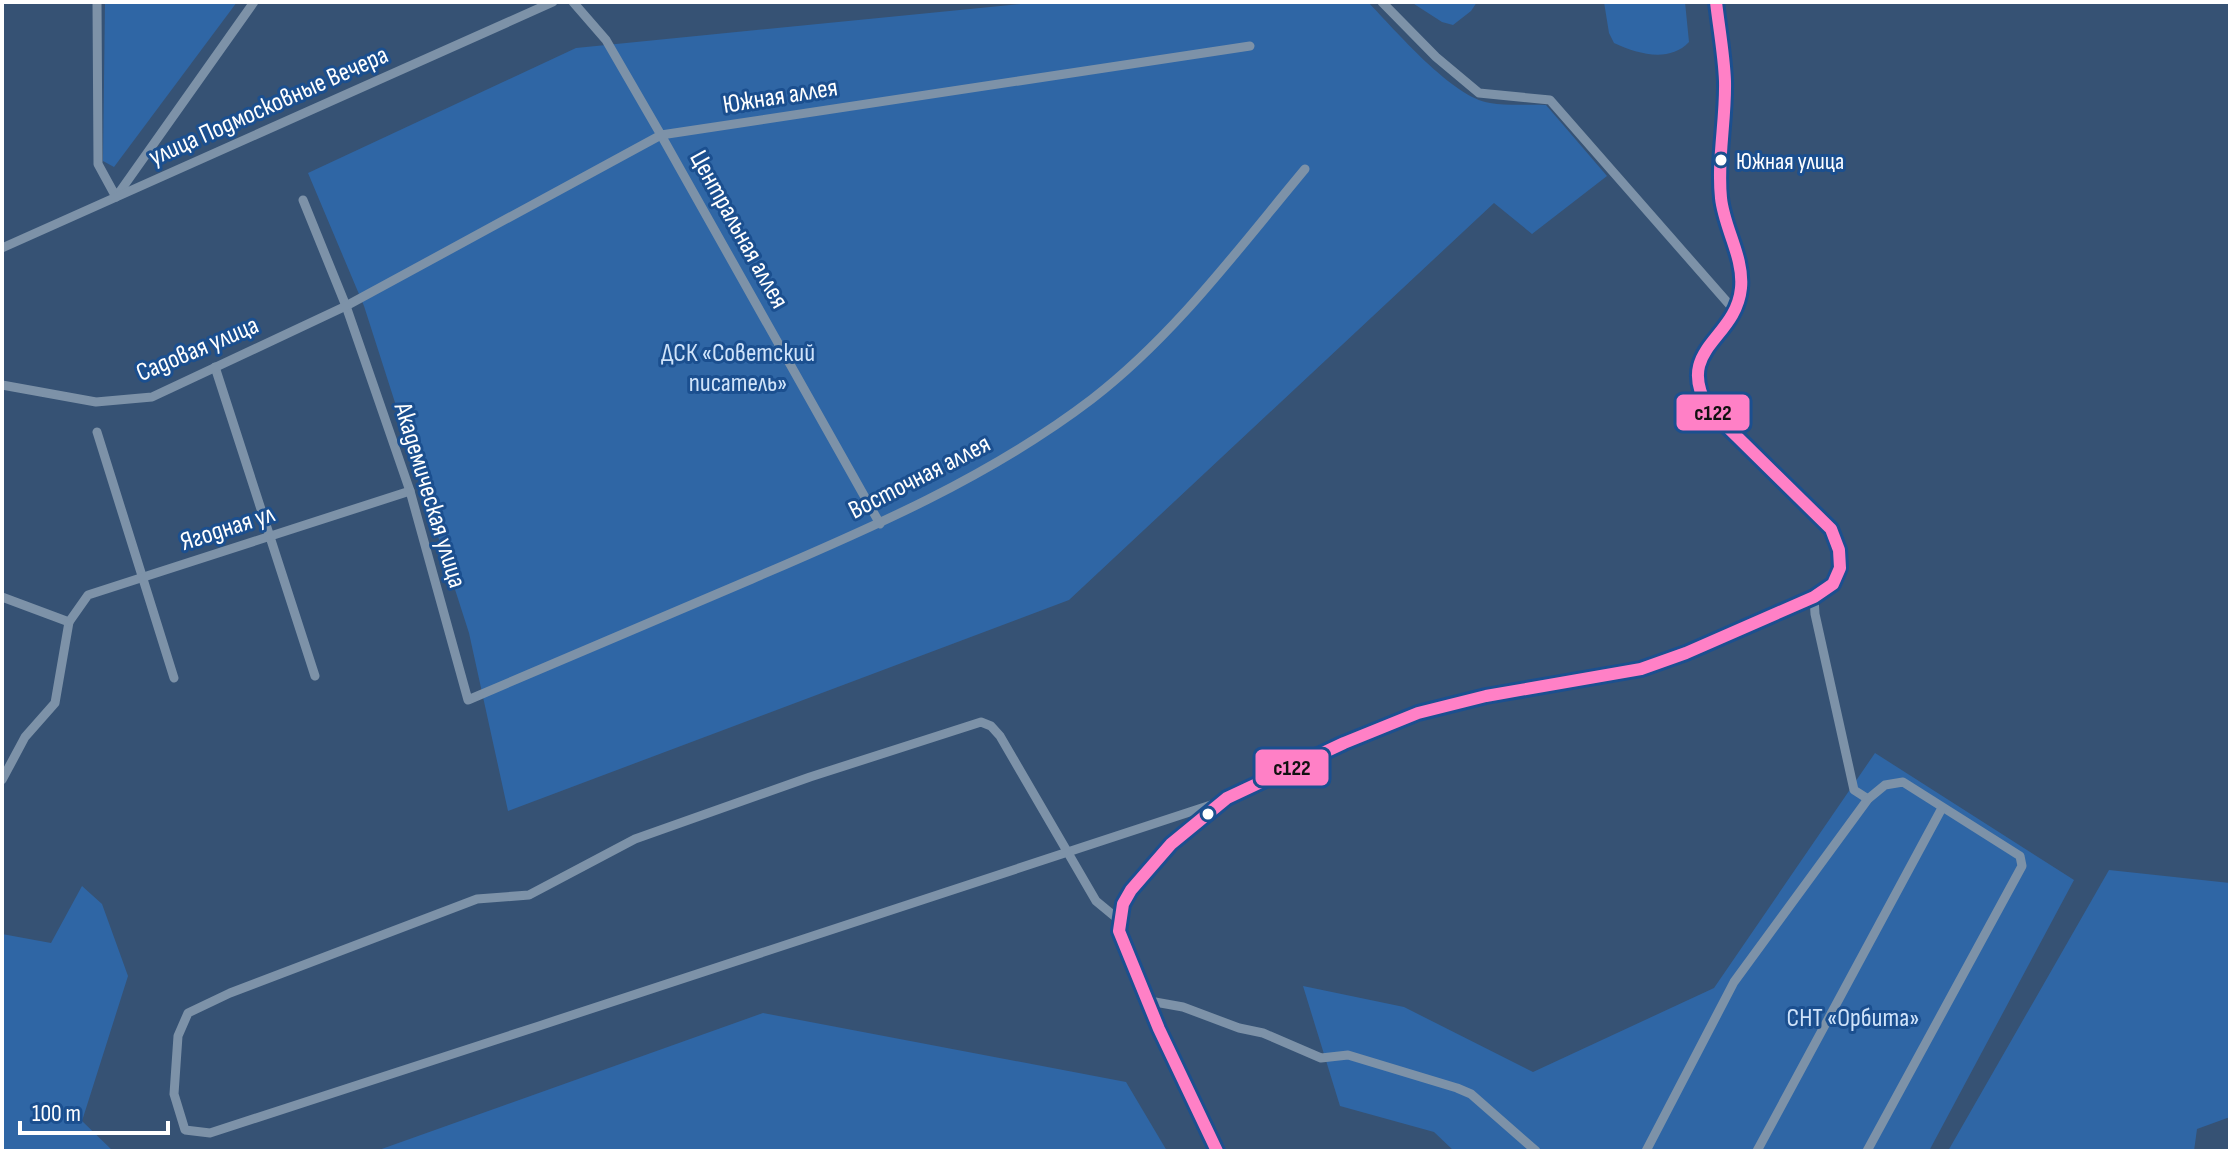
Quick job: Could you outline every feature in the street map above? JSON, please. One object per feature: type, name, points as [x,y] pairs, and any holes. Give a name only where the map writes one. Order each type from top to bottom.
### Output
[{"type":"street","points":[[97,2],[98,164],[116,197],[254,2]]},
{"type":"street","name":"улица Подмосковные Вечера","points":[[2,248],[553,2]]},
{"type":"street","name":"Центральная аллея","points":[[573,2],[606,40],[880,524]]},
{"type":"street","points":[[1382,2],[1436,57],[1479,93],[1550,100],[1735,311]]},
{"type":"street","points":[[1119,920],[1096,901],[1067,853],[1000,736],[991,726],[981,722],[810,777],[635,839],[529,895],[477,899],[216,1000],[188,1013],[178,1036],[174,1094],[185,1130],[210,1133],[1067,853],[1220,802],[1344,743],[1418,713],[1486,696],[1641,669],[1686,653],[1831,587],[1841,568],[1842,553],[1831,529],[1708,408],[1696,383],[1698,364],[1735,311],[1741,288],[1720,190],[1725,80],[1716,2]]},
{"type":"street","name":"Южная аллея","points":[[350,303],[661,135],[1250,46]]},
{"type":"street","name":"Восточная аллея","points":[[468,700],[880,524],[1016,451],[1093,398],[1161,337],[1305,169]]},
{"type":"street","name":"Академическая улица","points":[[303,200],[350,303],[410,491],[468,700]]},
{"type":"street","name":"Садовая улица","points":[[2,385],[96,402],[152,397],[350,303]]},
{"type":"street","points":[[215,367],[315,676]]},
{"type":"street","points":[[97,432],[174,678]]},
{"type":"street","name":"Ягодная ул","points":[[69,622],[88,595],[410,491]]},
{"type":"street","points":[[2,597],[69,622],[55,703],[25,737],[2,780]]},
{"type":"street","points":[[1814,597],[1815,614],[1854,790],[1868,799]]},
{"type":"street","points":[[1646,1151],[1734,982],[1868,799],[1885,785],[1903,782],[2020,856],[2022,866],[2019,877],[1867,1151]]},
{"type":"street","points":[[1217,1151],[1145,997],[1122,942],[1119,920],[1123,904],[1145,873],[1171,844],[1220,802]]},
{"type":"street","points":[[1757,1151],[1942,808]]},
{"type":"street","points":[[1145,997],[1263,1033],[1321,1058],[1348,1055],[1457,1088],[1471,1094],[1536,1151]]},
{"type":"green space","points":[[105,2],[237,2],[114,167],[103,161]]},
{"type":"green space","name":"ДСК «Советский писатель»","points":[[1040,2],[1368,2],[1425,61],[1459,89],[1490,103],[1546,105],[1607,176],[1532,234],[1494,203],[1069,600],[508,811],[469,633],[364,306],[308,173],[576,48]]},
{"type":"green space","points":[[1411,2],[1477,2],[1453,25],[1442,22]]},
{"type":"green space","points":[[1604,2],[1685,2],[1689,42],[1681,49],[1663,54],[1643,53],[1614,43],[1609,33]]},
{"type":"green space","name":"СНТ «Орбита»","points":[[1875,753],[2074,880],[1929,1151],[1454,1151],[1434,1132],[1340,1106],[1303,986],[1404,1007],[1533,1072],[1714,988]]},
{"type":"green space","points":[[2109,870],[2230,883],[2230,1117],[2197,1129],[2194,1151],[1948,1151]]},
{"type":"green space","points":[[82,886],[102,904],[128,976],[82,1121],[113,1151],[2,1151],[2,934],[51,943]]},
{"type":"green space","points":[[763,1013],[1126,1082],[1167,1151],[376,1151]]},
{"type":"transit line","name":"с122","points":[[1217,1151],[1159,1029],[1119,931],[1123,904],[1131,890],[1171,844],[1227,798],[1344,743],[1418,713],[1486,696],[1641,669],[1686,653],[1814,597],[1833,584],[1840,568],[1839,550],[1831,529],[1708,408],[1699,388],[1698,371],[1702,357],[1737,306],[1741,288],[1740,265],[1721,198],[1725,81],[1716,2]]},
{"type":"place","name":"Южная улица","points":[[1721,160]]}]
